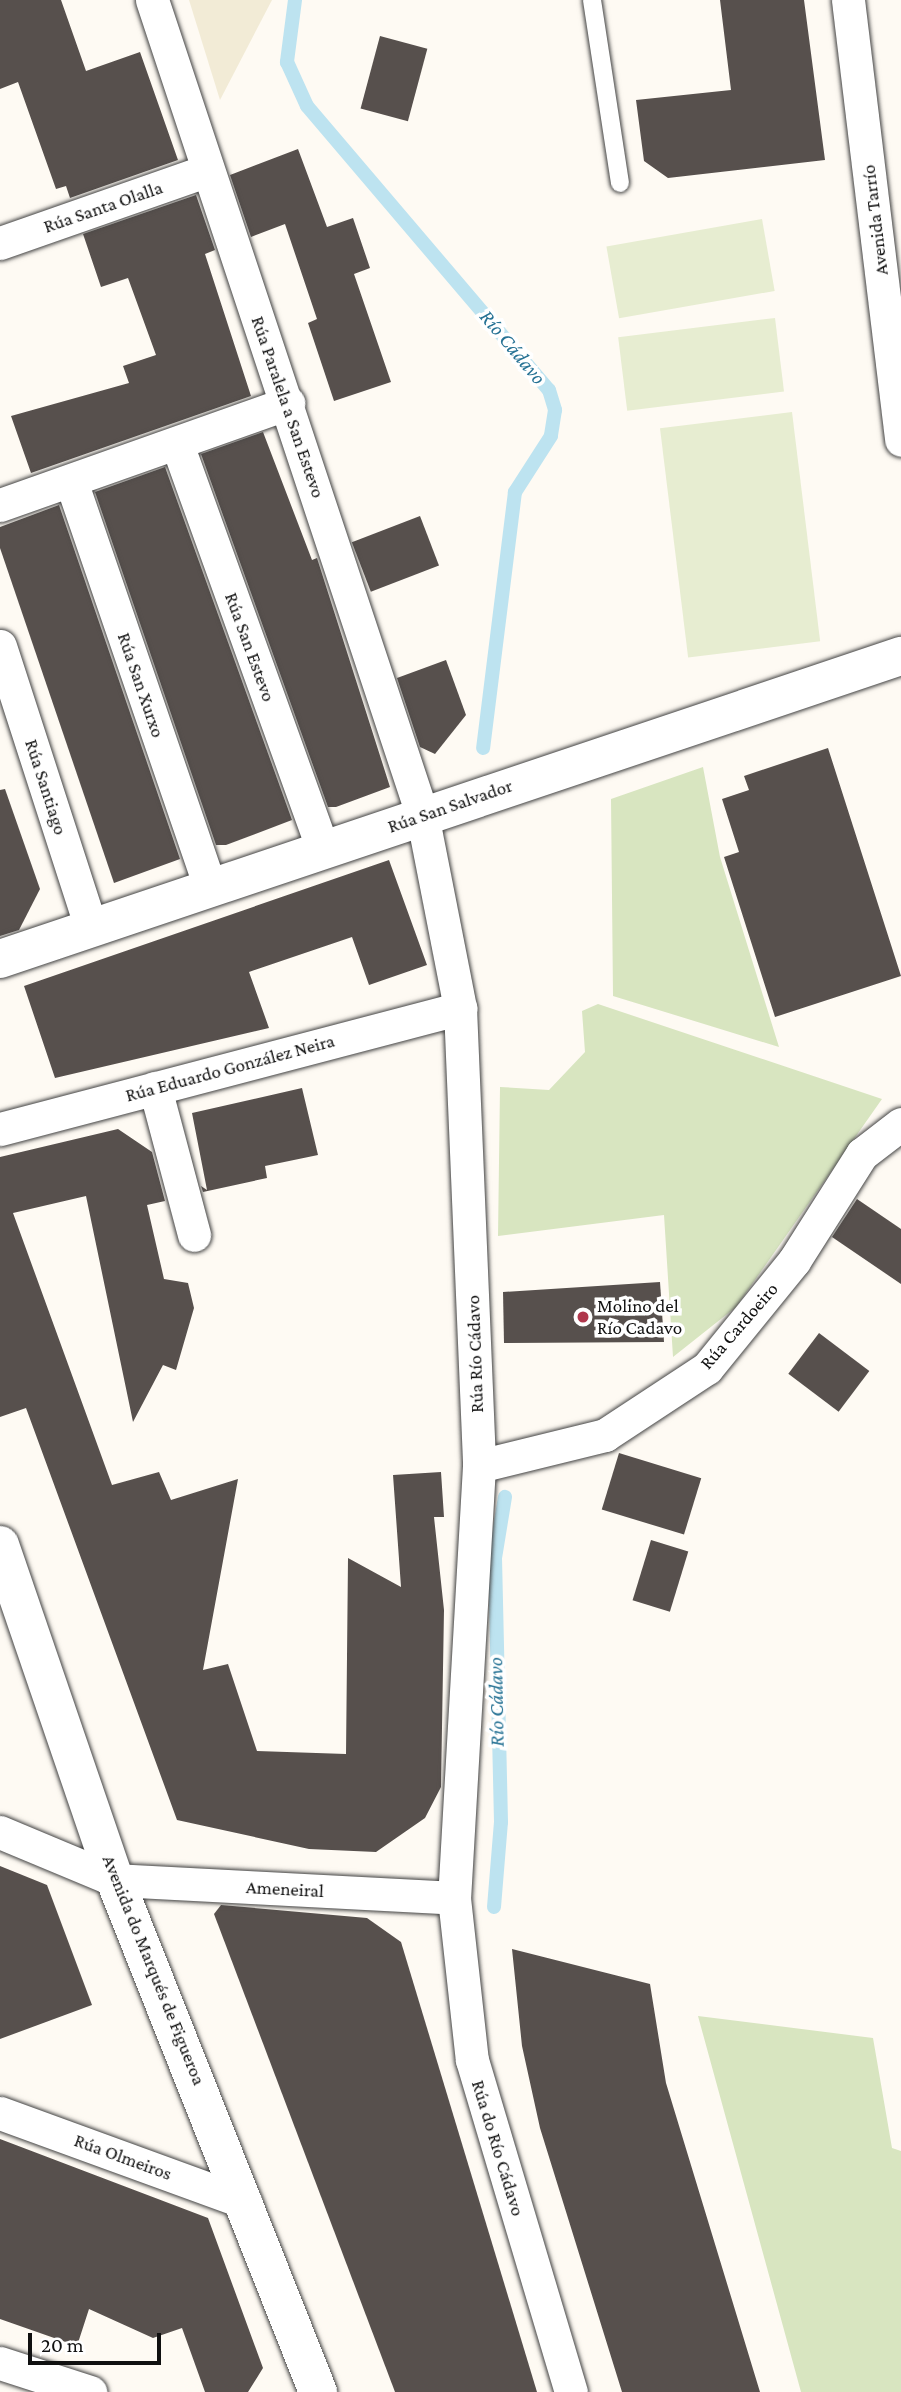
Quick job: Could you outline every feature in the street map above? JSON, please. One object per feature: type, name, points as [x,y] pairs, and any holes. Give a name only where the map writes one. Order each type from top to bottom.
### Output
[{"type":"street","name":"Rúa Paralela a San Estevo","points":[[152,0],[206,172],[288,403],[422,814]]},
{"type":"street","name":"Avenida Tarrío","points":[[848,0],[901,440]]},
{"type":"street","name":"Rúa Santa Olalla","points":[[0,243],[206,172]]},
{"type":"street","points":[[0,505],[288,403]]},
{"type":"street","name":"Rúa San Estevo","points":[[177,444],[323,850]]},
{"type":"street","name":"Rúa San Xurxo","points":[[71,481],[211,889]]},
{"type":"street","name":"Rúa Santiago","points":[[0,646],[92,928]]},
{"type":"street","name":"Rúa San Salvador","points":[[0,959],[211,889],[422,814],[901,656]]},
{"type":"street","name":"Rúa Río Cádavo","points":[[422,814],[460,1008],[479,1466],[454,1898]]},
{"type":"street","name":"Rúa Eduardo González Neira","points":[[0,1129],[460,1008]]},
{"type":"street","points":[[155,1088],[194,1235]]},
{"type":"street","name":"Rúa Cardoeiro","points":[[479,1466],[604,1435],[708,1368],[794,1261],[862,1154],[901,1124]]},
{"type":"street","name":"Avenida do Marqués de Figueroa","points":[[0,1545],[115,1880],[245,2202],[317,2392]]},
{"type":"street","name":"Ameneiral","points":[[0,1832],[115,1880],[454,1898]]},
{"type":"street","name":"Rúa do Río Cádavo","points":[[454,1898],[472,2060],[571,2392]]},
{"type":"street","name":"Rúa Olmeiros","points":[[0,2113],[245,2202]]},
{"type":"street","points":[[0,2363],[90,2392]]},
{"type":"lane","points":[[592,0],[620,183]]},
{"type":"shaded area","points":[[189,0],[272,0],[220,100]]},
{"type":"green space","points":[[762,219],[775,291],[619,318],[606,246]]},
{"type":"green space","points":[[775,318],[784,391],[627,411],[618,337]]},
{"type":"green space","points":[[792,412],[820,641],[688,657],[660,428]]},
{"type":"green space","points":[[703,767],[720,857],[779,1047],[613,996],[611,799]]},
{"type":"green space","points":[[598,1004],[882,1099],[736,1307],[673,1357],[664,1215],[498,1236],[500,1087],[549,1090],[585,1052],[582,1011]]},
{"type":"green space","points":[[698,2016],[873,2038],[892,2148],[901,2151],[901,2392],[801,2392]]},
{"type":"building","points":[[0,0],[61,0],[86,71],[140,52],[178,160],[70,198],[66,186],[56,189],[18,82],[0,89]]},
{"type":"building","points":[[720,0],[804,0],[825,160],[668,178],[644,161],[636,100],[731,90]]},
{"type":"building","points":[[380,36],[427,49],[408,121],[361,108]]},
{"type":"building","points":[[298,149],[327,227],[353,218],[370,268],[354,274],[391,382],[334,401],[308,323],[317,319],[285,224],[251,237],[230,175]]},
{"type":"building","points":[[196,195],[215,250],[205,254],[251,396],[31,473],[11,416],[129,383],[123,366],[156,355],[128,278],[101,287],[83,234]]},
{"type":"building","points":[[263,432],[312,560],[317,558],[390,787],[336,807],[328,807],[201,454]]},
{"type":"building","points":[[165,467],[292,820],[226,845],[216,845],[95,492]]},
{"type":"building","points":[[59,505],[180,859],[114,883],[0,548],[0,527]]},
{"type":"building","points":[[420,516],[439,565],[371,592],[352,542]]},
{"type":"building","points":[[446,660],[466,715],[435,754],[420,747],[397,678]]},
{"type":"building","points":[[828,748],[901,976],[775,1017],[724,857],[739,852],[722,799],[749,790],[744,776]]},
{"type":"building","points":[[5,789],[40,889],[19,930],[0,936],[0,790]]},
{"type":"building","points":[[389,860],[427,965],[369,985],[352,937],[249,972],[269,1028],[55,1078],[24,986]]},
{"type":"building","points":[[302,1088],[318,1155],[265,1166],[267,1178],[203,1192],[201,1186],[207,1190],[192,1113]]},
{"type":"building","points":[[118,1129],[152,1152],[165,1201],[147,1205],[164,1279],[188,1283],[194,1308],[176,1370],[163,1365],[133,1422],[86,1196],[13,1213],[112,1485],[159,1472],[171,1500],[238,1479],[203,1670],[228,1664],[257,1751],[346,1754],[348,1558],[401,1587],[393,1475],[441,1472],[444,1517],[434,1517],[444,1610],[441,1787],[425,1818],[376,1852],[309,1849],[177,1820],[26,1408],[0,1417],[0,1157]]},
{"type":"building","points":[[857,1199],[901,1229],[901,1284],[832,1237]]},
{"type":"building","name":"Molino del Río Cadavo","points":[[660,1282],[664,1342],[504,1343],[503,1292]]},
{"type":"building","points":[[819,1333],[869,1371],[839,1412],[788,1374]]},
{"type":"building","points":[[619,1453],[701,1478],[684,1535],[602,1509]]},
{"type":"building","points":[[651,1540],[688,1551],[670,1612],[633,1600]]},
{"type":"building","points":[[0,1866],[47,1885],[92,2005],[0,2039]]},
{"type":"building","points":[[221,1905],[367,1918],[401,1942],[537,2392],[395,2392],[214,1914]]},
{"type":"building","points":[[512,1949],[650,1984],[666,2083],[760,2392],[622,2392],[540,2128],[522,2046]]},
{"type":"building","points":[[0,2139],[208,2218],[263,2368],[248,2392],[205,2392],[182,2328],[153,2338],[89,2309],[77,2346],[0,2319]]},
{"type":"waterway","name":"Río Cádavo","points":[[295,0],[287,62],[307,106],[549,390],[555,410],[551,436],[515,492],[483,748]]},
{"type":"waterway","name":"Río Cádavo","points":[[494,1907],[501,1822],[495,1558],[505,1497]]},
{"type":"place","name":"Molino del Río Cadavo","points":[[583,1317]]}]
